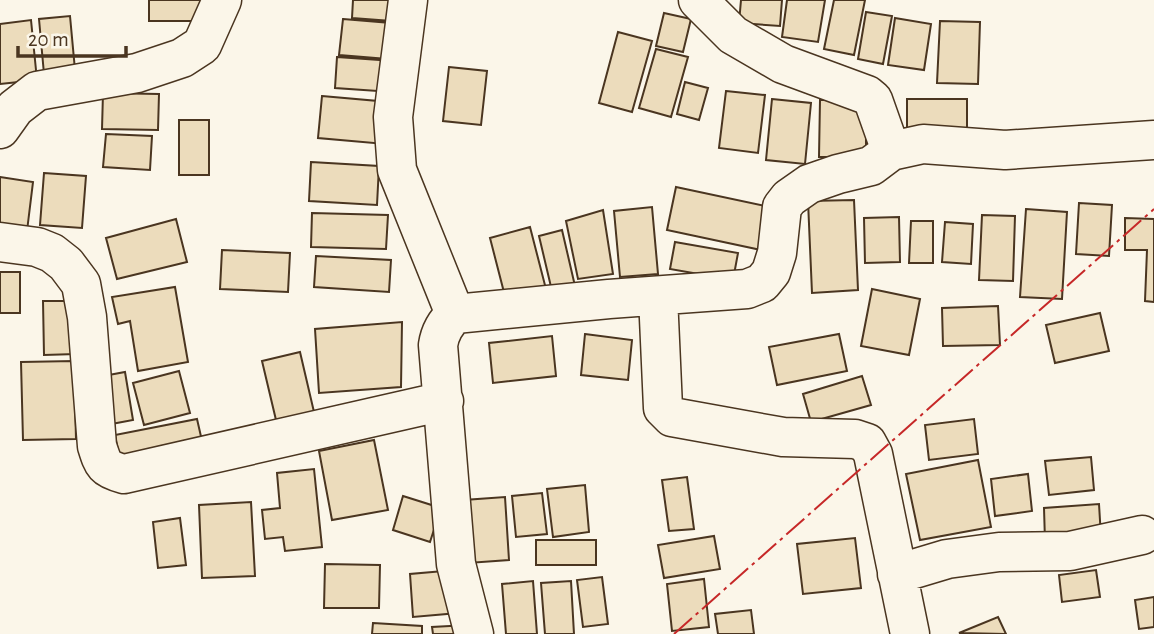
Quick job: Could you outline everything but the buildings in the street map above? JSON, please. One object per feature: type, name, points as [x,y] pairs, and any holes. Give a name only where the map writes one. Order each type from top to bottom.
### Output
[{"type":"street","points":[[0,129],[15,107],[37,91],[137,73],[182,58],[202,45],[222,0]]},
{"type":"street","points":[[408,0],[393,117],[397,170],[454,314]]},
{"type":"street","points":[[698,0],[733,35],[783,64],[867,95],[873,100],[891,151]]},
{"type":"street","points":[[474,634],[456,564],[438,345],[439,333],[454,314],[747,289],[762,283],[771,272],[777,253],[782,207],[789,198],[809,184],[871,166],[891,151],[923,144],[1004,150],[1154,140]]},
{"type":"street","points":[[0,242],[37,247],[52,253],[66,264],[81,284],[87,317],[97,446],[102,464],[112,471],[124,474],[444,401]]},
{"type":"street","points":[[657,296],[663,408],[666,413],[672,417],[783,437],[855,439],[867,443],[873,454],[910,634]]},
{"type":"street","points":[[897,574],[947,559],[999,552],[1070,551],[1142,535]]},
{"type":"power","points":[[674,634],[1154,209]]}]
